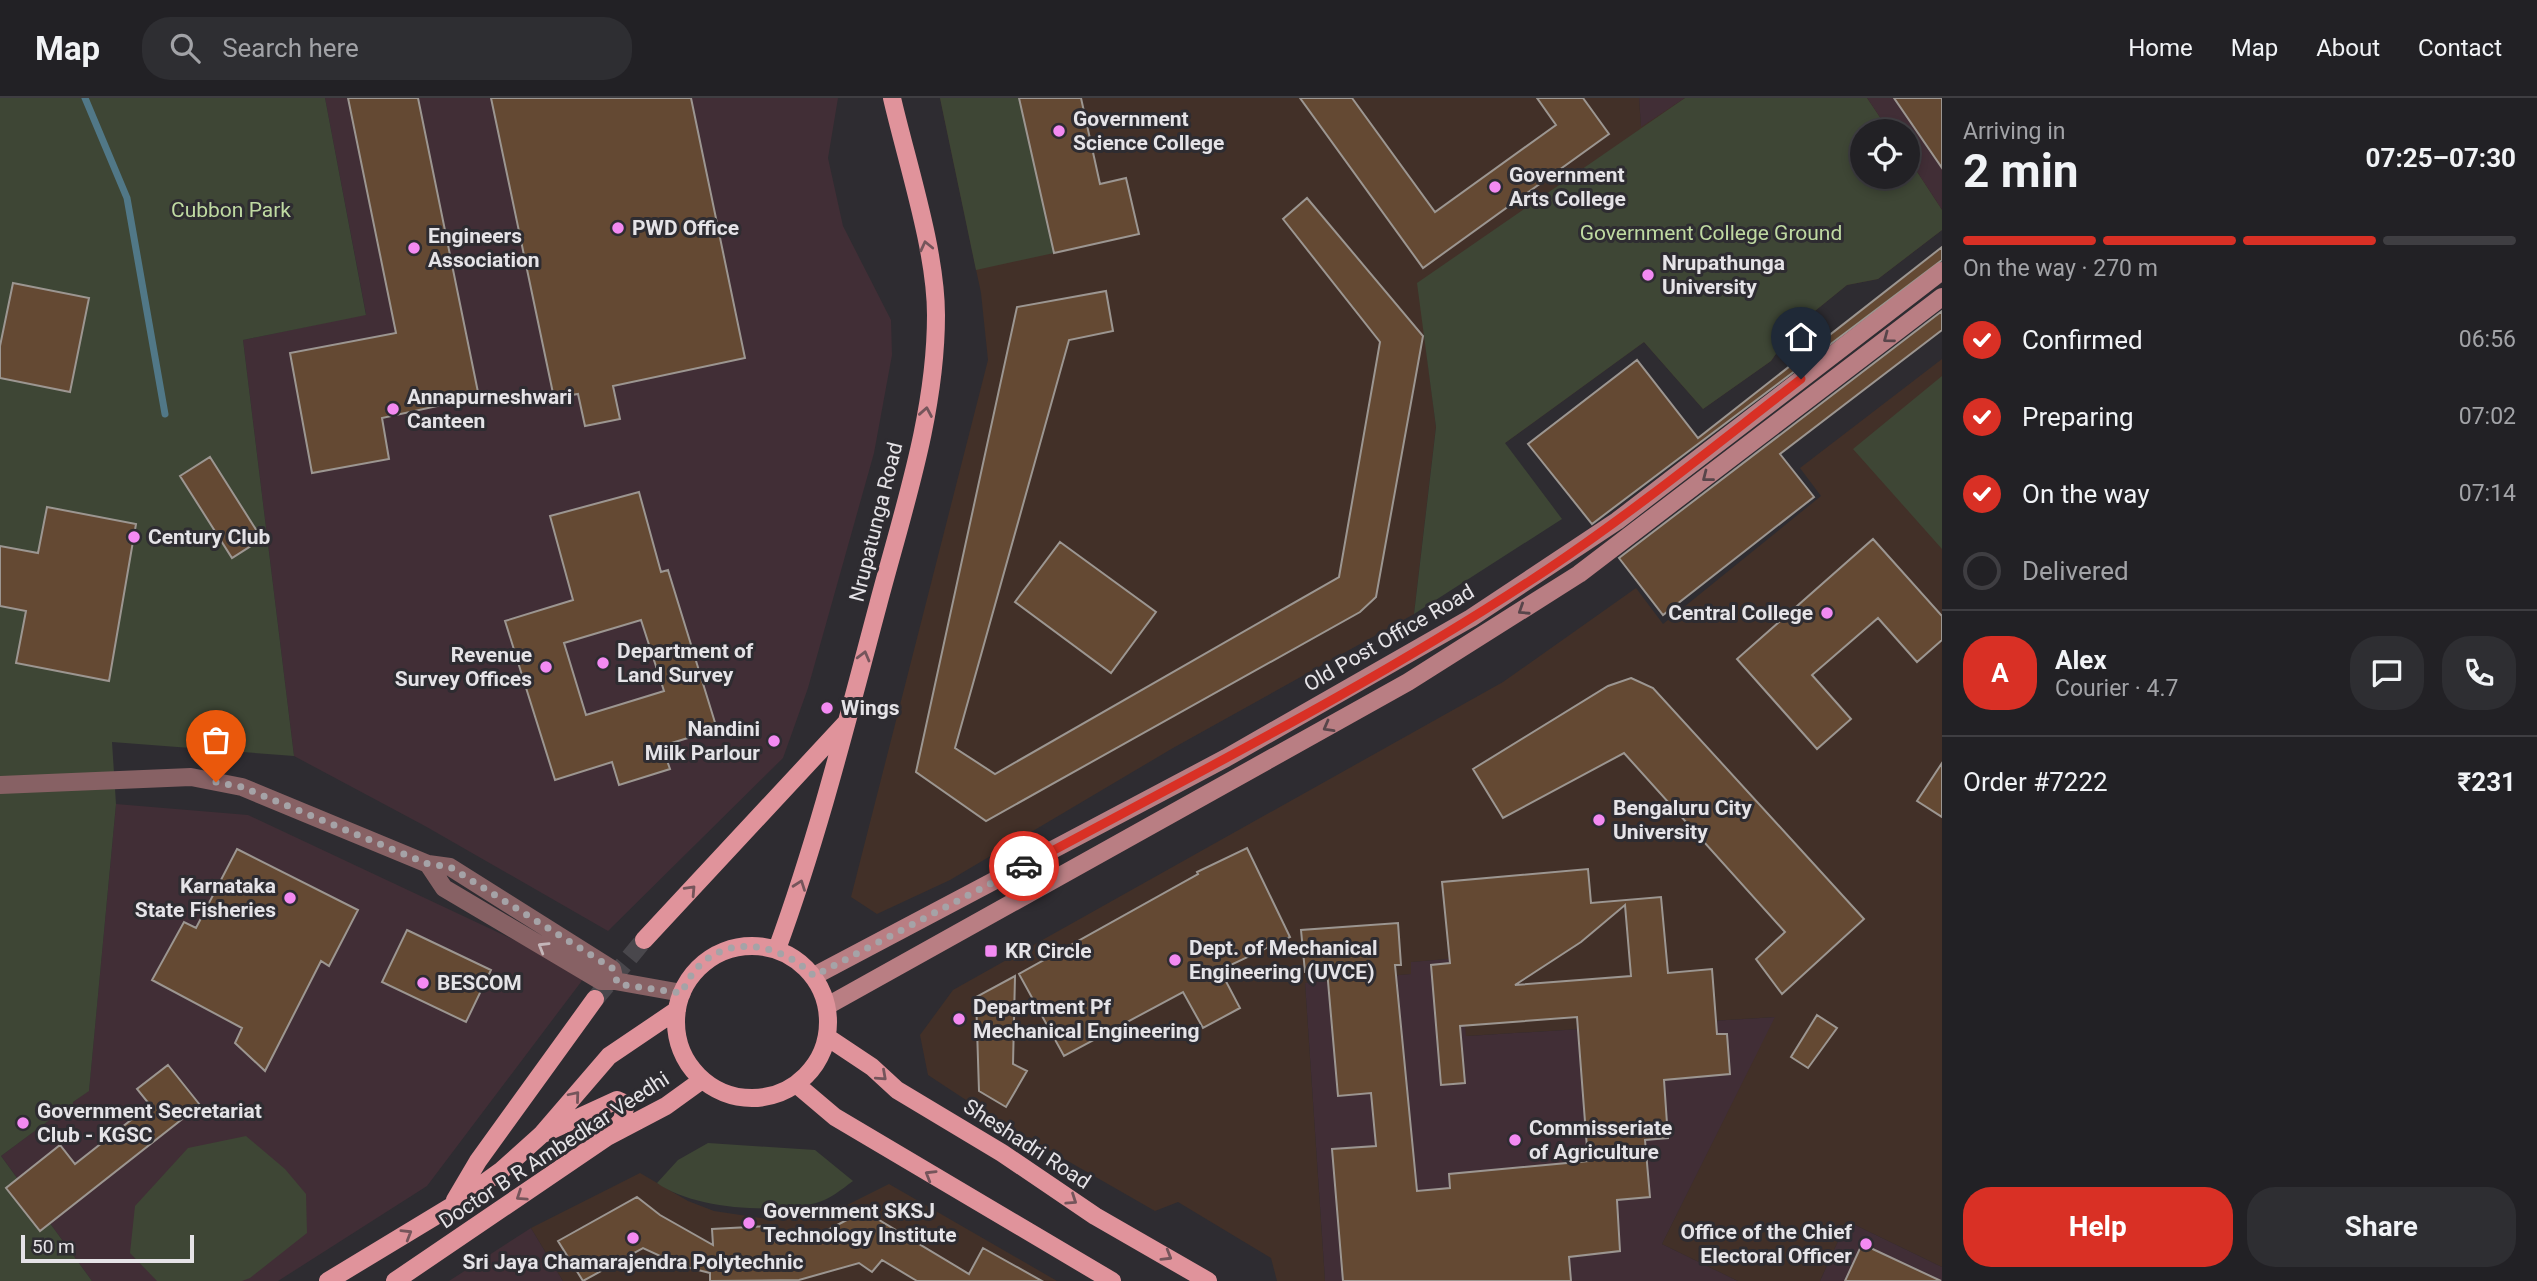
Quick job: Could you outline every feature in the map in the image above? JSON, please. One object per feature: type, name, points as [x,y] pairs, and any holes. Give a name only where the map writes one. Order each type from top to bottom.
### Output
[{"type":"main road","name":"Nrupatunga Road","points":[[777,949],[807,866],[847,722],[919,451],[935,359],[934,281],[892,98]]},
{"type":"main road","points":[[644,940],[847,722]]},
{"type":"main road","points":[[753,945],[777,949],[798,960],[814,976],[827,1006],[827,1037],[814,1068],[796,1084],[775,1095],[751,1098],[724,1093],[702,1080],[685,1059],[677,1034],[679,1002],[686,983],[704,963],[727,950],[753,945]]},
{"type":"main road","points":[[452,1206],[478,1161],[594,999]]},
{"type":"main road","name":"Doctor B R Ambedkar Veedhi","points":[[328,1281],[452,1206],[502,1170],[541,1135],[609,1056],[679,1002]]},
{"type":"main road","name":"Sheshadri Road","points":[[827,1037],[872,1067],[897,1090],[1003,1153],[1095,1216],[1208,1281]]},
{"type":"main road","name":"Doctor B R Ambedkar Veedhi","points":[[395,1281],[607,1137],[666,1106],[702,1080]]},
{"type":"main road","points":[[796,1084],[835,1117],[1112,1281]]},
{"type":"main road","points":[[541,1135],[618,1100],[626,1104],[622,1120],[607,1137]]},
{"type":"street","name":"Old Post Office Road","points":[[814,976],[1226,758],[1471,618],[1617,521],[1942,271]]},
{"type":"street","name":"Old Post Office Road","points":[[827,1006],[1408,682],[1579,574],[1942,297]]},
{"type":"street","points":[[0,785],[191,778],[242,787],[428,864],[450,867],[612,968],[615,981],[679,1002]]},
{"type":"shaded area","points":[[325,98],[838,98],[828,158],[843,226],[891,320],[892,355],[874,453],[808,688],[783,758],[608,931],[425,826],[294,756],[243,340],[366,314]]},
{"type":"shaded area","points":[[940,98],[1639,98],[1641,127],[1685,98],[1867,98],[1881,119],[1850,119],[1850,189],[1920,189],[1920,176],[1942,210],[1942,230],[1878,279],[1847,285],[1794,328],[1771,361],[1703,409],[1644,342],[1505,443],[1426,347],[1436,427],[1414,614],[1173,748],[950,880],[877,914],[851,897],[988,360],[981,293]]},
{"type":"shaded area","points":[[1639,98],[1685,98],[1641,128]]},
{"type":"shaded area","points":[[1867,98],[1942,98],[1942,210],[1920,176],[1920,119],[1881,119]]},
{"type":"shaded area","name":"Bengaluru City University","points":[[1942,359],[1942,1267],[1847,1221],[1820,1281],[1738,1281],[1662,1244],[1775,1017],[1466,1036],[1459,958],[1411,962],[1411,974],[1305,983],[1325,1281],[1277,1281],[1271,1258],[1178,1202],[1155,1211],[998,1121],[928,1075],[920,1035],[953,990],[1503,682],[1636,588],[1663,624],[1821,496],[1800,468]]},
{"type":"shaded area","points":[[116,804],[248,815],[587,974],[427,1186],[278,1281],[92,1281],[1,1156],[89,1090]]},
{"type":"shaded area","name":"Commisseriate of Agriculture","points":[[1459,958],[1467,1036],[1776,1017],[1662,1244],[1738,1281],[1325,1281],[1305,983],[1410,974],[1410,962]]},
{"type":"shaded area","name":"Government SKSJ Technology Institute","points":[[640,1173],[688,1201],[714,1211],[767,1219],[793,1218],[843,1207],[889,1184],[1057,1281],[563,1281],[531,1228]]},
{"type":"shaded area","name":"Office of the Chief Electoral Officer","points":[[1847,1221],[1942,1267],[1942,1281],[1820,1281]]},
{"type":"shaded area","points":[[531,1228],[563,1281],[449,1281]]},
{"type":"green space","name":"Cubbon Park","points":[[0,98],[325,98],[366,315],[243,340],[294,756],[112,742],[116,804],[89,1091],[73,1102],[72,1111],[63,1110],[1,1156],[92,1281],[0,1281]]},
{"type":"green space","points":[[940,98],[1019,98],[1054,253],[976,270]]},
{"type":"green space","name":"Government College Ground","points":[[1685,98],[1867,98],[1881,119],[1850,119],[1850,189],[1920,189],[1920,176],[1942,210],[1942,230],[1878,279],[1847,285],[1794,328],[1771,361],[1703,409],[1644,342],[1505,443],[1562,519],[1414,614],[1436,427],[1417,283]]},
{"type":"green space","points":[[1942,376],[1942,549],[1853,449]]},
{"type":"green space","points":[[246,1136],[285,1169],[306,1194],[307,1233],[250,1278],[242,1281],[157,1281],[130,1253],[135,1206],[188,1148]]},
{"type":"green space","points":[[708,1143],[815,1150],[853,1181],[816,1203],[778,1208],[712,1204],[672,1192],[657,1183],[678,1160]]},
{"type":"building","name":"Engineers Association","points":[[348,98],[418,98],[479,397],[382,418],[389,459],[312,473],[290,353],[396,333]]},
{"type":"building","name":"PWD Office","points":[[491,98],[691,98],[745,358],[613,386],[620,419],[585,426],[578,394],[554,398]]},
{"type":"building","points":[[1019,98],[1081,98],[1100,184],[1126,178],[1139,234],[1054,253]]},
{"type":"building","points":[[1300,98],[1352,98],[1435,212],[1556,125],[1537,98],[1583,98],[1609,134],[1423,268]]},
{"type":"building","points":[[1894,98],[1942,98],[1942,168],[1920,136],[1920,119],[1908,119]]},
{"type":"building","points":[[1307,198],[1423,336],[1376,597],[1360,612],[986,821],[916,772],[1017,307],[1106,291],[1113,331],[1069,340],[955,748],[995,774],[1339,577],[1380,342],[1283,219]]},
{"type":"building","points":[[1942,247],[1942,260],[1592,524],[1528,444],[1637,360],[1698,438]]},
{"type":"building","points":[[13,283],[89,298],[70,392],[0,378],[0,346]]},
{"type":"building","points":[[1942,311],[1942,330],[1780,454],[1814,497],[1663,615],[1619,558]]},
{"type":"building","points":[[210,457],[262,539],[232,558],[180,476]]},
{"type":"building","name":"Revenue Survey Offices","points":[[639,492],[661,572],[668,570],[717,729],[662,746],[670,769],[619,785],[612,762],[555,780],[505,621],[573,600],[550,516]],"holes":[[[641,620],[664,691],[586,715],[564,643]]]},
{"type":"building","points":[[47,507],[136,524],[109,681],[16,663],[26,611],[0,606],[0,546],[38,553]]},
{"type":"building","points":[[1873,539],[1942,616],[1942,640],[1917,662],[1878,618],[1812,675],[1851,719],[1817,749],[1737,659]]},
{"type":"building","points":[[1060,542],[1156,612],[1111,673],[1015,602]]},
{"type":"building","points":[[1631,678],[1653,688],[1864,919],[1782,994],[1756,959],[1785,932],[1624,753],[1503,818],[1473,769],[1608,686]]},
{"type":"building","points":[[1942,763],[1942,817],[1917,801]]},
{"type":"building","points":[[1247,848],[1290,937],[1220,970],[1240,1008],[1203,1028],[1183,992],[1064,1056],[1019,974],[1198,874],[1197,872]]},
{"type":"building","points":[[237,849],[358,910],[329,966],[321,961],[265,1071],[235,1043],[242,1028],[152,980],[184,922],[196,928]]},
{"type":"building","points":[[1588,869],[1591,903],[1661,897],[1668,973],[1712,969],[1717,1034],[1727,1034],[1730,1074],[1664,1080],[1668,1138],[1645,1140],[1650,1197],[1617,1200],[1620,1251],[1569,1257],[1571,1281],[1343,1281],[1332,1149],[1376,1146],[1371,1093],[1338,1096],[1327,970],[1305,972],[1301,930],[1398,923],[1401,965],[1395,965],[1417,1191],[1450,1188],[1449,1174],[1588,1161],[1577,1017],[1460,1026],[1465,1083],[1441,1085],[1431,965],[1450,963],[1442,882]],"holes":[[[1625,905],[1631,976],[1515,985],[1581,942]]]},
{"type":"building","points":[[407,930],[491,970],[466,1022],[382,982]]},
{"type":"building","points":[[1015,976],[1013,1064],[1027,1071],[1006,1107],[979,1091],[976,997]]},
{"type":"building","points":[[1817,1015],[1837,1028],[1808,1068],[1791,1057]]},
{"type":"building","points":[[168,1065],[200,1105],[40,1231],[6,1188],[60,1145],[75,1164],[150,1105],[137,1089]]},
{"type":"building","name":"Sri Jaya Chamarajendra Polytechnic","points":[[637,1197],[660,1215],[713,1245],[712,1229],[767,1226],[768,1242],[820,1234],[864,1211],[969,1274],[983,1248],[1042,1281],[917,1281],[882,1260],[872,1272],[859,1263],[799,1280],[710,1281],[710,1273],[682,1266],[643,1248],[583,1281],[558,1241]]},
{"type":"building","points":[[1862,1244],[1941,1281],[1845,1281]]},
{"type":"waterway","points":[[85,98],[127,198],[165,414]]},
{"type":"tunnel","points":[[595,999],[644,940]]},
{"type":"way so far","points":[[216,782],[242,787],[428,864],[450,867],[612,968],[618,984],[682,993],[686,983],[704,963],[727,950],[753,945],[777,949],[798,960],[814,976],[1024,866]]},
{"type":"place","name":"Government Science College","points":[[1059,131]]},
{"type":"place","name":"Government Arts College","points":[[1495,187]]},
{"type":"place","name":"PWD Office","points":[[618,228]]},
{"type":"place","name":"Engineers Association","points":[[414,248]]},
{"type":"place","name":"Nrupathunga University","points":[[1648,275]]},
{"type":"place","name":"Annapurneshwari Canteen","points":[[393,409]]},
{"type":"place","name":"Century Club","points":[[134,537]]},
{"type":"place","name":"Central College","points":[[1827,613]]},
{"type":"place","name":"Department of Land Survey","points":[[603,663]]},
{"type":"place","name":"Revenue Survey Offices","points":[[546,667]]},
{"type":"place","name":"Wings","points":[[827,708]]},
{"type":"place","name":"Nandini Milk Parlour","points":[[774,741]]},
{"type":"place","name":"Bengaluru City University","points":[[1599,820]]},
{"type":"place","name":"Karnataka State Fisheries","points":[[290,898]]},
{"type":"place","name":"KR Circle","points":[[991,951]]},
{"type":"place","name":"Dept. of Mechanical Engineering (UVCE)","points":[[1175,960]]},
{"type":"place","name":"BESCOM","points":[[423,983]]},
{"type":"place","name":"Department Pf Mechanical Engineering","points":[[959,1019]]},
{"type":"place","name":"Government Secretariat Club - KGSC","points":[[23,1123]]},
{"type":"place","name":"Commisseriate of Agriculture","points":[[1515,1140]]},
{"type":"place","name":"Government SKSJ Technology Institute","points":[[749,1223]]},
{"type":"place","name":"Sri Jaya Chamarajendra Polytechnic","points":[[633,1238]]},
{"type":"place","name":"Office of the Chief Electoral Officer","points":[[1866,1244]]},
{"type":"route","points":[[1024,866],[1226,758],[1471,618],[1617,521],[1801,379]]}]
